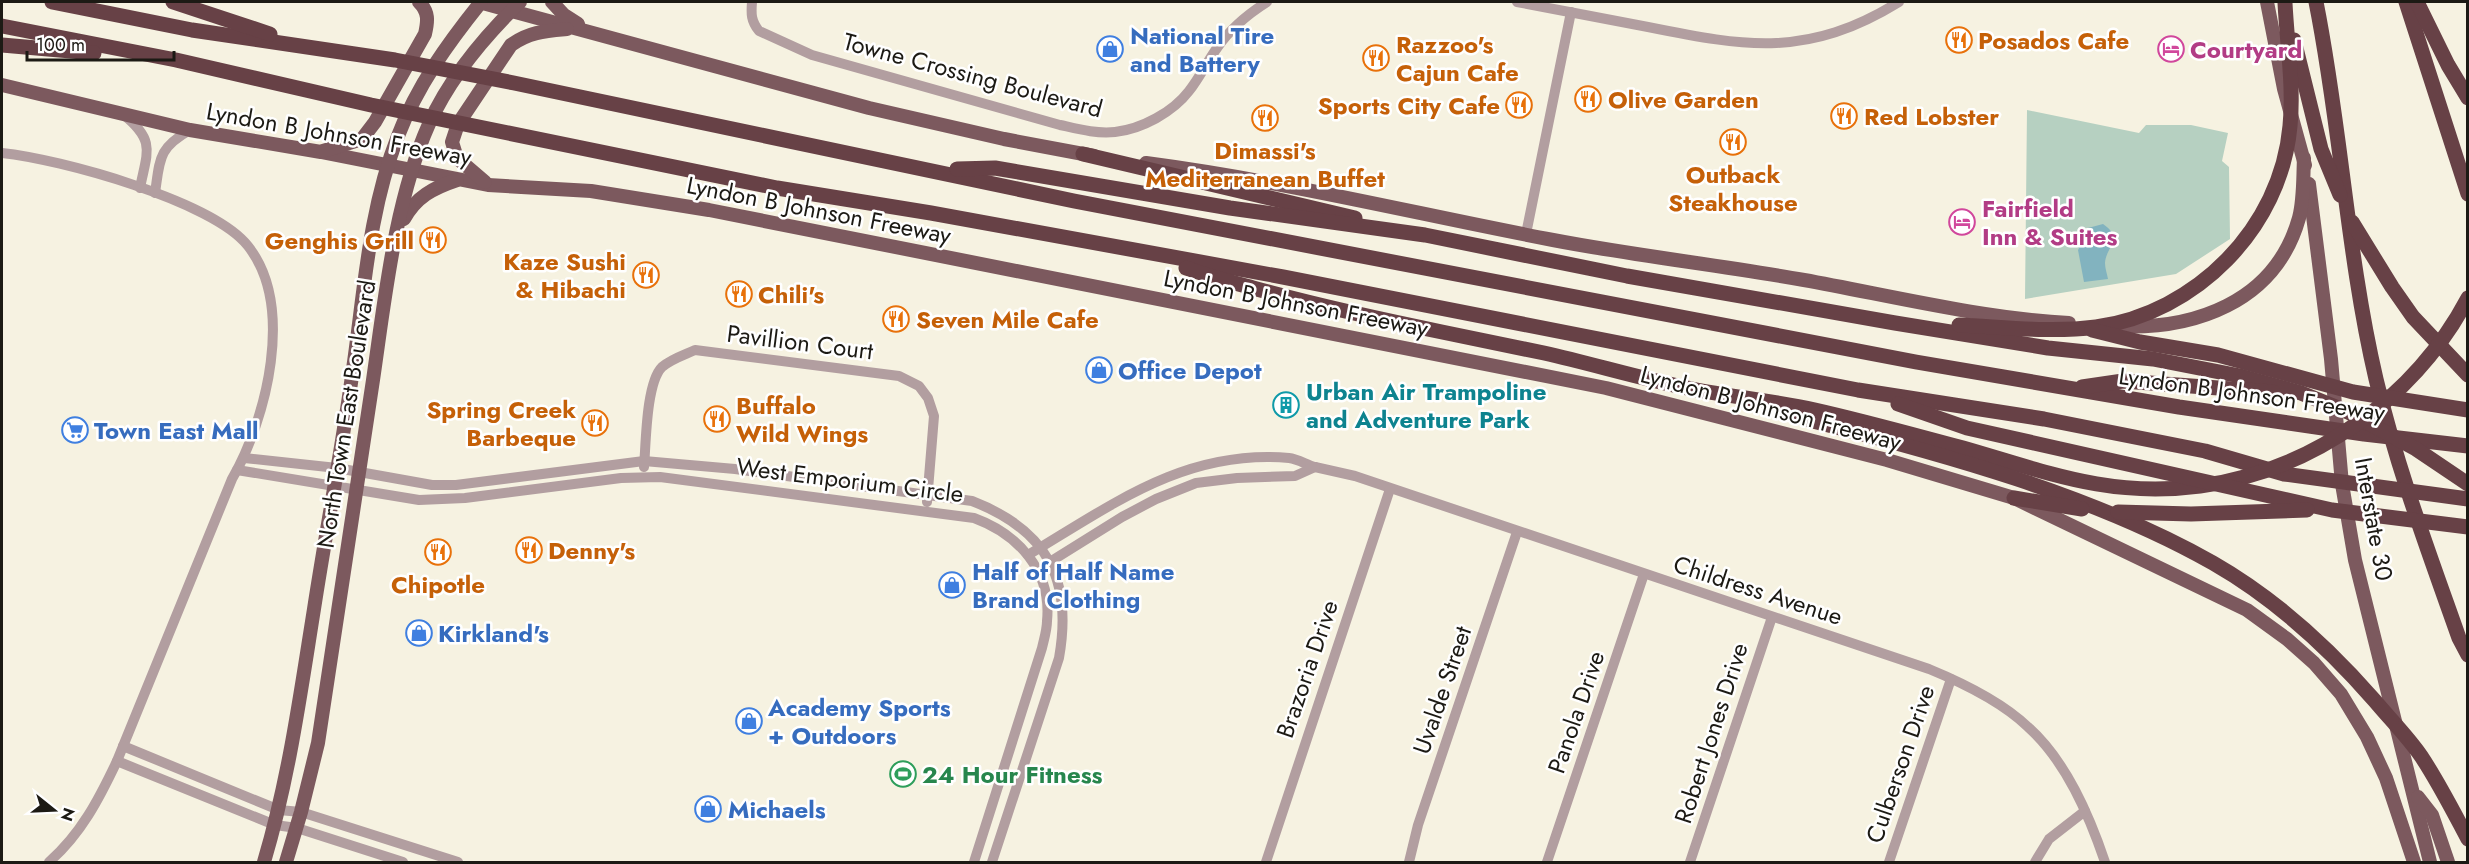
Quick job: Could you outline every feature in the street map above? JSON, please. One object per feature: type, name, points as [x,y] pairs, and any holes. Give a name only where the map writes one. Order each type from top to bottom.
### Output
[{"type":"highway","name":"Lyndon B Johnson Freeway","points":[[52,2],[192,30],[395,60],[514,83],[1074,201],[1787,338],[2065,389],[2364,434],[2468,446]]},
{"type":"highway","points":[[173,2],[310,47]]},
{"type":"highway","points":[[1895,323],[2067,329],[2095,327],[2158,310],[2195,288],[2220,268],[2259,219],[2272,194],[2284,162],[2290,126],[2285,2]]},
{"type":"highway","points":[[2285,2],[2321,149],[2350,218],[2392,287],[2414,317],[2468,375]]},
{"type":"highway","points":[[2316,2],[2359,286],[2376,377],[2396,458],[2428,552],[2468,655]]},
{"type":"highway","points":[[2406,2],[2468,194]]},
{"type":"highway","points":[[2417,2],[2448,65],[2468,98]]},
{"type":"highway","name":"Lyndon B Johnson Freeway","points":[[2,26],[138,53],[371,105],[777,188],[931,213],[1295,280],[1858,390],[2044,419],[2205,451],[2284,474],[2468,499]]},
{"type":"highway","points":[[2,45],[89,53],[138,53]]},
{"type":"highway","points":[[1083,154],[1337,212],[1398,231]]},
{"type":"highway","points":[[925,170],[995,168],[1230,208],[1425,235],[1627,276],[1895,323],[2048,348],[2153,359],[2260,381],[2301,393],[2348,412],[2416,449],[2468,484]]},
{"type":"highway","points":[[1149,254],[1196,272],[1372,318],[1544,353],[1689,388],[1771,404],[1811,409],[1963,448],[2057,477],[2116,487],[2186,488],[2247,476],[2297,458],[2349,429],[2391,397],[2433,352],[2468,298]]},
{"type":"highway","points":[[2061,323],[2140,342],[2218,355],[2353,392],[2468,410]]},
{"type":"highway","points":[[2065,389],[2123,381],[2323,396],[2353,392]]},
{"type":"highway","points":[[1858,390],[1967,428],[2332,510],[2468,527]]},
{"type":"highway","points":[[1771,404],[1809,420],[1957,461],[2055,493],[2115,515],[2215,564],[2303,627],[2344,665],[2421,755],[2468,840]]},
{"type":"highway","points":[[2014,498],[2067,507],[2139,514],[2332,510]]},
{"type":"main road","points":[[321,152],[362,139],[375,122],[425,34],[428,21],[426,12],[419,2]]},
{"type":"main road","name":"Lyndon B Johnson Freeway","points":[[480,2],[515,6],[578,29],[869,108],[1083,154],[1262,180],[1526,234],[1805,280],[1901,300],[2061,323],[2127,327],[2169,325],[2209,314],[2242,297],[2270,273],[2293,236],[2300,216],[2304,158]]},
{"type":"main road","name":"North Town East Boulevard","points":[[264,862],[287,776],[337,468],[373,225],[387,165],[417,95],[437,61],[480,2]]},
{"type":"main road","points":[[552,2],[564,15],[593,33]]},
{"type":"main road","name":"Interstate 30","points":[[2267,2],[2284,89],[2304,158],[2331,359],[2342,484],[2355,560],[2430,862]]},
{"type":"main road","name":"North Town East Boulevard","points":[[286,862],[302,812],[318,743],[398,228],[411,170],[429,123],[455,76],[515,6]]},
{"type":"main road","points":[[488,185],[457,158],[452,142],[458,124],[511,45],[523,36],[536,32],[578,29]]},
{"type":"main road","name":"Lyndon B Johnson Freeway","points":[[2,85],[190,130],[321,152],[488,185],[591,191],[709,210],[1583,383],[1887,460],[2014,498],[2247,610],[2287,639],[2314,663],[2341,694],[2367,737],[2386,778],[2414,862]]},
{"type":"main road","points":[[398,228],[412,204],[438,186],[459,179]]},
{"type":"main road","points":[[2413,790],[2432,815],[2448,862]]},
{"type":"street","name":"Towne Crossing Boulevard","points":[[752,2],[751,13],[759,31],[812,55],[1060,124],[1100,132],[1115,132],[1147,122],[1177,104],[1189,91],[1228,35],[1252,11],[1267,2]]},
{"type":"street","points":[[1517,2],[1549,5],[1571,12],[1715,40],[1769,44],[1799,41],[1837,32],[1858,24],[1899,2]]},
{"type":"street","points":[[1526,234],[1571,12]]},
{"type":"street","points":[[124,115],[140,128],[147,140],[140,188]]},
{"type":"street","points":[[156,193],[163,151],[173,139],[190,130]]},
{"type":"street","points":[[2,153],[68,166],[156,193],[224,224],[249,247],[267,280],[275,325],[274,344],[255,427],[244,458],[117,761],[84,824],[49,862]]},
{"type":"street","name":"Pavillion Court","points":[[642,478],[653,384],[660,369],[669,362],[695,350],[899,376],[919,386],[928,398],[934,416],[926,511]]},
{"type":"street","points":[[244,458],[337,468]]},
{"type":"street","name":"Childress Avenue","points":[[1028,555],[1148,484],[1194,466],[1249,459],[1291,458],[1315,467],[1355,476],[1952,678],[2005,709],[2029,727],[2059,765],[2085,812],[2105,862]]},
{"type":"street","name":"West Emporium Circle","points":[[337,468],[432,485],[456,485],[644,461],[786,476],[972,501],[999,511],[1022,527],[1050,562],[1063,601],[1064,630],[1059,658],[992,862]]},
{"type":"street","points":[[1038,570],[1122,517],[1196,483],[1237,477],[1295,476],[1315,467]]},
{"type":"street","name":"West Emporium Circle","points":[[237,471],[419,500],[523,491],[621,478],[660,477],[926,511],[974,518],[991,524],[1008,534],[1028,555],[1038,570],[1044,587],[1047,622],[1042,648],[974,862]]},
{"type":"street","points":[[521,476],[523,491]]},
{"type":"street","points":[[784,493],[786,476]]},
{"type":"street","points":[[1148,484],[1153,501]]},
{"type":"street","name":"Brazoria Drive","points":[[1266,862],[1390,489]]},
{"type":"street","name":"Uvalde Street","points":[[1408,862],[1418,825],[1517,532]]},
{"type":"street","name":"Panola Drive","points":[[1547,862],[1644,574]]},
{"type":"street","name":"Robert Jones Drive","points":[[1690,862],[1772,617]]},
{"type":"street","name":"Culberson Drive","points":[[1889,862],[1952,678]]},
{"type":"street","points":[[123,746],[279,810],[302,812],[458,862]]},
{"type":"street","points":[[1010,749],[1027,755]]},
{"type":"street","points":[[117,761],[275,825],[297,828],[403,862]]},
{"type":"street","points":[[2035,862],[2049,839],[2085,812]]},
{"type":"green space","points":[[2027,110],[2139,133],[2146,125],[2191,125],[2228,133],[2222,161],[2229,167],[2230,239],[2176,274],[2025,299]]},
{"type":"water","points":[[2103,224],[2109,229],[2113,238],[2105,263],[2108,279],[2084,282],[2078,250],[2083,241],[2086,242],[2087,239],[2084,237],[2088,228]]},
{"type":"place","name":"Posados Cafe","points":[[1959,40]]},
{"type":"place","name":"National Tire and Battery","points":[[1110,49]]},
{"type":"place","name":"Courtyard","points":[[2171,49]]},
{"type":"place","name":"Razzoo's Cajun Cafe","points":[[1376,58]]},
{"type":"place","name":"Olive Garden","points":[[1588,99]]},
{"type":"place","name":"Sports City Cafe","points":[[1519,105]]},
{"type":"place","name":"Red Lobster","points":[[1844,116]]},
{"type":"place","name":"Dimassi's Mediterranean Buffet","points":[[1265,118]]},
{"type":"place","name":"Outback Steakhouse","points":[[1733,142]]},
{"type":"place","name":"Fairfield Inn & Suites","points":[[1962,222]]},
{"type":"place","name":"Genghis Grill","points":[[433,240]]},
{"type":"place","name":"Kaze Sushi & Hibachi","points":[[646,275]]},
{"type":"place","name":"Chili's","points":[[739,294]]},
{"type":"place","name":"Seven Mile Cafe","points":[[896,319]]},
{"type":"place","name":"Office Depot","points":[[1099,370]]},
{"type":"place","name":"Urban Air Trampoline and Adventure Park","points":[[1286,405]]},
{"type":"place","name":"Buffalo Wild Wings","points":[[717,419]]},
{"type":"place","name":"Spring Creek Barbeque","points":[[595,423]]},
{"type":"place","name":"Town East Mall","points":[[75,430]]},
{"type":"place","name":"Denny's","points":[[529,550]]},
{"type":"place","name":"Chipotle","points":[[438,552]]},
{"type":"place","name":"Half of Half Name Brand Clothing","points":[[952,585]]},
{"type":"place","name":"Kirkland's","points":[[419,633]]},
{"type":"place","name":"Academy Sports + Outdoors","points":[[749,721]]},
{"type":"place","name":"24 Hour Fitness","points":[[903,774]]},
{"type":"place","name":"Michaels","points":[[708,809]]}]
